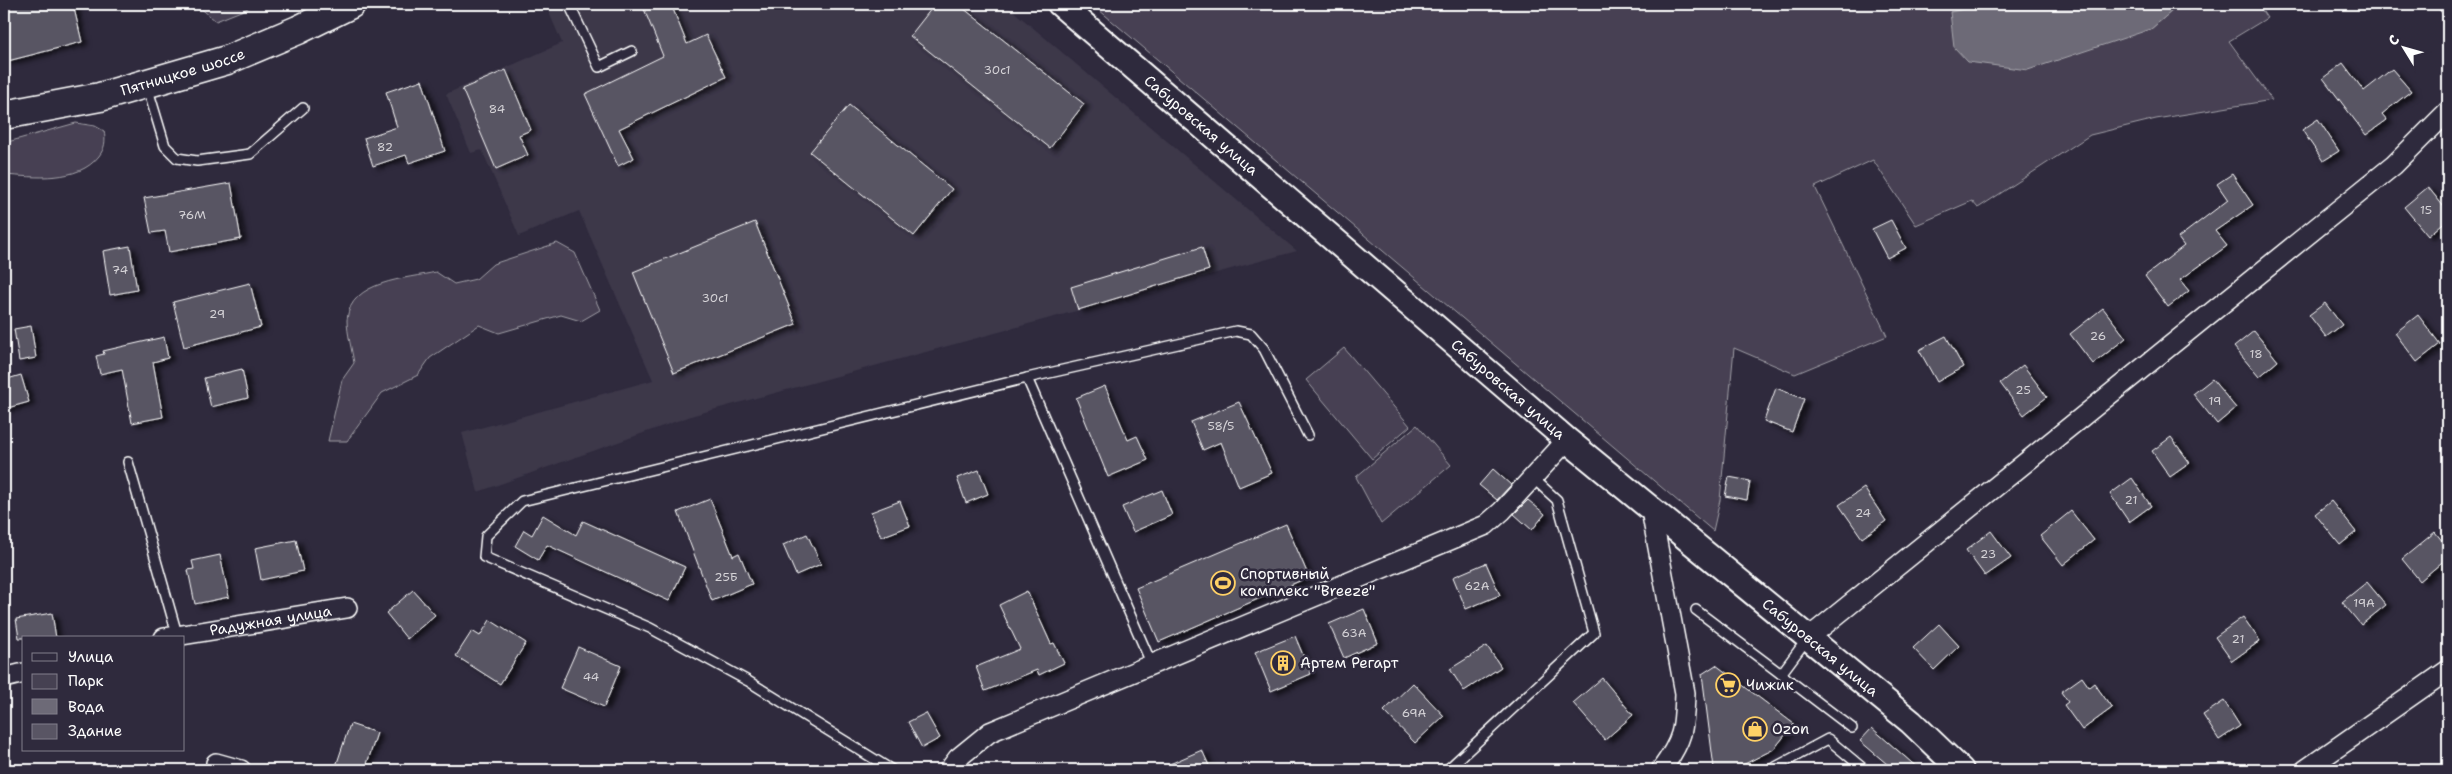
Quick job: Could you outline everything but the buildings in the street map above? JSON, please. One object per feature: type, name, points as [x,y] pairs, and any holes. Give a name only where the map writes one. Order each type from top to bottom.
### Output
[{"type":"main road","name":"Пятницкое шоссе","points":[[4,115],[100,97],[227,60],[298,30],[351,4]]},
{"type":"street","name":"Сабуровская улица","points":[[1060,4],[1567,440],[1807,639],[1911,722],[1961,770]]},
{"type":"street","points":[[1807,639],[2394,165],[2448,111]]},
{"type":"street","points":[[949,770],[958,758],[990,732],[1486,525],[1533,478],[1567,440]]},
{"type":"street","points":[[1651,510],[1685,693],[1684,724],[1677,748],[1661,770]]},
{"type":"street","name":"Радужная улица","points":[[171,636],[346,608]]},
{"type":"street","points":[[2305,770],[2448,670]]},
{"type":"street","points":[[4,678],[22,674]]},
{"type":"street","points":[[216,763],[240,770]]},
{"type":"lane","points":[[569,4],[599,67],[632,51]]},
{"type":"lane","points":[[2442,4],[2448,11]]},
{"type":"lane","points":[[146,83],[165,146],[177,158],[197,161],[250,154],[303,108]]},
{"type":"lane","points":[[892,770],[748,681],[650,628],[484,557],[486,536],[522,500],[1027,378],[1236,331],[1251,334],[1264,349],[1308,435]]},
{"type":"lane","points":[[1027,378],[1152,665]]},
{"type":"lane","points":[[128,462],[171,636]]},
{"type":"lane","points":[[1446,770],[1594,633],[1557,500],[1533,478]]},
{"type":"lane","points":[[1696,610],[1852,728]]},
{"type":"lane","points":[[1781,674],[1807,639]]},
{"type":"lane","points":[[1770,770],[1828,739],[1865,770]]},
{"type":"shaded area","points":[[549,4],[1005,4],[1297,251],[694,415],[478,492],[462,433],[653,380],[579,211],[519,236],[482,150],[471,153],[446,94],[562,43],[550,15]]},
{"type":"green space","points":[[199,4],[254,4],[216,21],[199,7]]},
{"type":"green space","points":[[1092,4],[1988,4],[1950,12],[2151,29],[2180,4],[2262,4],[2259,6],[2267,18],[2229,41],[2272,100],[2156,119],[2090,135],[1978,208],[1972,201],[1916,225],[1873,160],[1815,187],[1887,336],[1795,374],[1734,348],[1720,500],[1713,531]]},
{"type":"green space","points":[[76,123],[95,126],[104,131],[105,141],[103,150],[90,165],[80,171],[55,176],[29,177],[4,175],[4,143]]},
{"type":"green space","points":[[557,243],[575,253],[600,310],[581,321],[561,315],[499,333],[479,325],[430,358],[418,375],[382,393],[347,441],[328,441],[342,380],[354,363],[347,320],[350,307],[358,297],[369,289],[382,284],[436,272],[454,284],[476,279],[493,264]]},
{"type":"green space","points":[[1344,348],[1410,426],[1372,459],[1306,380]]},
{"type":"green space","points":[[1417,425],[1451,465],[1381,524],[1356,477]]},
{"type":"water","points":[[1988,4],[2180,4],[2151,29],[2028,70],[1968,62],[1954,47],[1950,12]]},
{"type":"place","name":"Спортивный комплекс \"Breeze\"","points":[[1223,583]]},
{"type":"place","name":"Артем Регарт","points":[[1283,663]]},
{"type":"place","name":"Чижик","points":[[1728,685]]},
{"type":"place","name":"Ozon","points":[[1755,729]]}]
